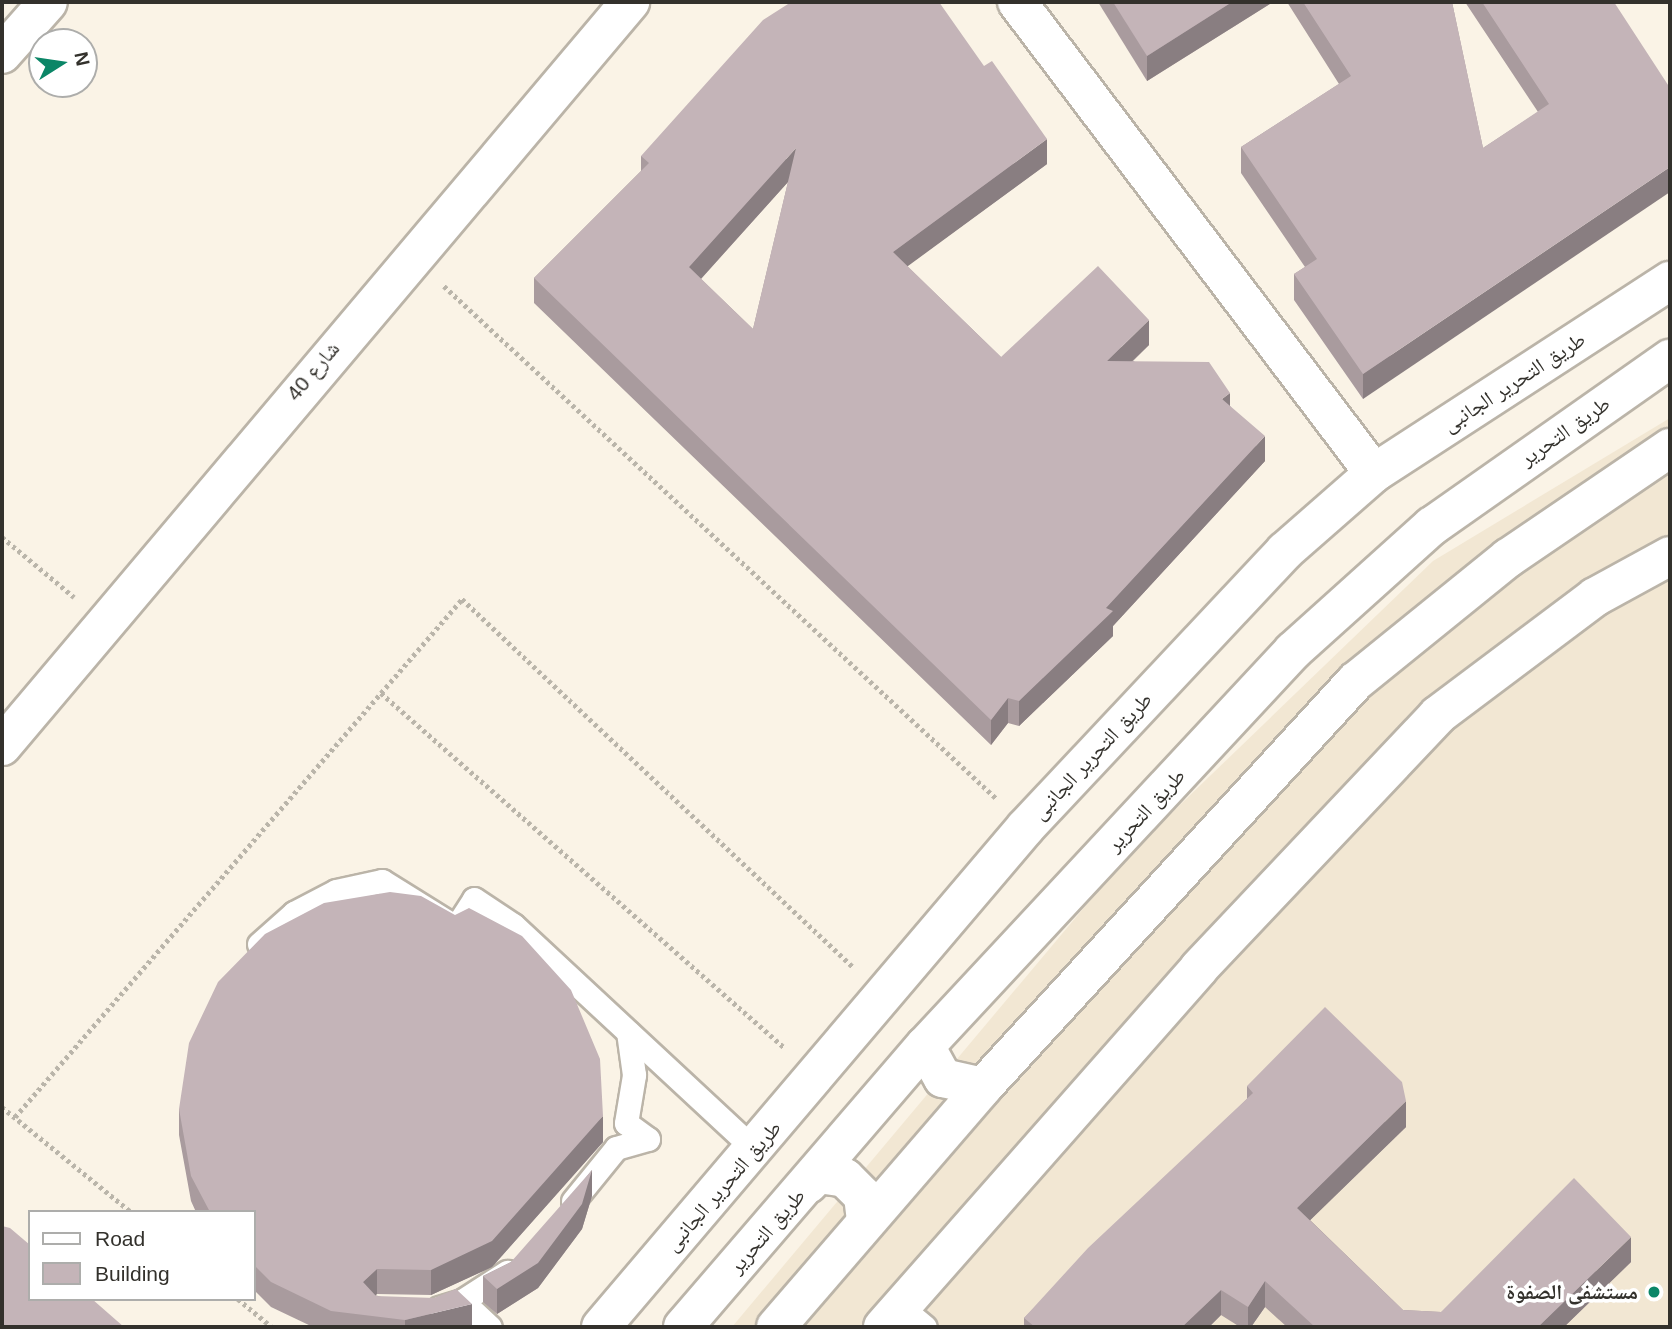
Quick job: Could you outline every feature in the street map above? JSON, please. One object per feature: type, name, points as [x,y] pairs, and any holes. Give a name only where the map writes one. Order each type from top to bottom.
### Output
[{"type":"street","points":[[2,54],[48,2]]},
{"type":"street","name":"شارع 40","points":[[2,746],[410,254],[630,2]]},
{"type":"street","points":[[1017,2],[1374,473]]},
{"type":"street","name":"طريق التحرير الجانبى","points":[[601,1327],[755,1150],[1026,827],[1285,551],[1374,473],[1670,281]]},
{"type":"street","name":"طريق التحرير","points":[[683,1327],[925,1046],[1293,651],[1432,526],[1670,359]]},
{"type":"street","points":[[776,1327],[982,1087],[1356,681],[1508,558],[1670,448]]},
{"type":"street","points":[[903,1320],[1199,968],[1438,715],[1595,597],[1670,556]]},
{"type":"street","points":[[925,1046],[943,1079],[982,1087]]},
{"type":"street","points":[[808,1184],[818,1174],[845,1178],[863,1196],[866,1222]]},
{"type":"lane","points":[[260,944],[294,913],[325,896],[382,881],[456,927],[474,899],[513,925],[755,1150]]},
{"type":"lane","points":[[555,1220],[616,1148],[648,1139],[626,1123],[634,1075],[628,1032]]},
{"type":"lane","points":[[415,1310],[462,1301],[501,1278],[528,1249]]},
{"type":"lane","points":[[462,1301],[490,1327]]},
{"type":"path","points":[[410,254],[1026,827]]},
{"type":"path","points":[[2,537],[104,622]]},
{"type":"path","points":[[15,1117],[462,599],[883,995]]},
{"type":"path","points":[[382,693],[817,1076]]},
{"type":"path","points":[[2,1107],[129,1210]]},
{"type":"path","points":[[240,1301],[272,1327]]},
{"type":"shaded area","points":[[1670,418],[1670,1327],[732,1327],[1129,854],[1433,561]]},
{"type":"building","points":[[791,2],[939,2],[984,66],[992,61],[1047,139],[893,252],[1001,357],[1098,266],[1149,320],[1107,361],[1209,362],[1230,393],[1222,399],[1265,436],[1106,608],[1113,611],[1019,701],[1008,698],[991,720],[534,278],[649,163],[641,156],[763,20]],"holes":[[[796,148],[753,329],[689,267]]]},
{"type":"building","points":[[1113,2],[1232,2],[1147,56]]},
{"type":"building","points":[[1303,2],[1452,2],[1483,148],[1549,104],[1482,2],[1614,2],[1670,88],[1670,167],[1363,374],[1294,274],[1317,259],[1241,147],[1351,76]]},
{"type":"building","points":[[390,892],[421,896],[455,915],[469,908],[522,936],[571,990],[600,1059],[603,1116],[492,1241],[431,1270],[377,1269],[363,1282],[376,1296],[434,1298],[456,1289],[472,1304],[405,1320],[331,1311],[271,1282],[256,1267],[256,1210],[209,1210],[191,1176],[179,1109],[189,1043],[218,982],[265,934],[324,903]]},
{"type":"building","points":[[1325,1007],[1402,1082],[1406,1101],[1297,1208],[1403,1310],[1441,1312],[1574,1178],[1631,1237],[1538,1327],[1315,1327],[1265,1281],[1248,1307],[1221,1290],[1182,1327],[1035,1327],[1024,1318],[1088,1248],[1253,1093],[1247,1086]]},
{"type":"building","points":[[592,1170],[582,1204],[538,1263],[497,1289],[483,1276],[511,1262]]},
{"type":"building","points":[[2,1226],[10,1228],[28,1243],[28,1301],[94,1301],[124,1327],[2,1327]]},
{"type":"place","name":"مستشفى الصفوة","points":[[1654,1292]]}]
